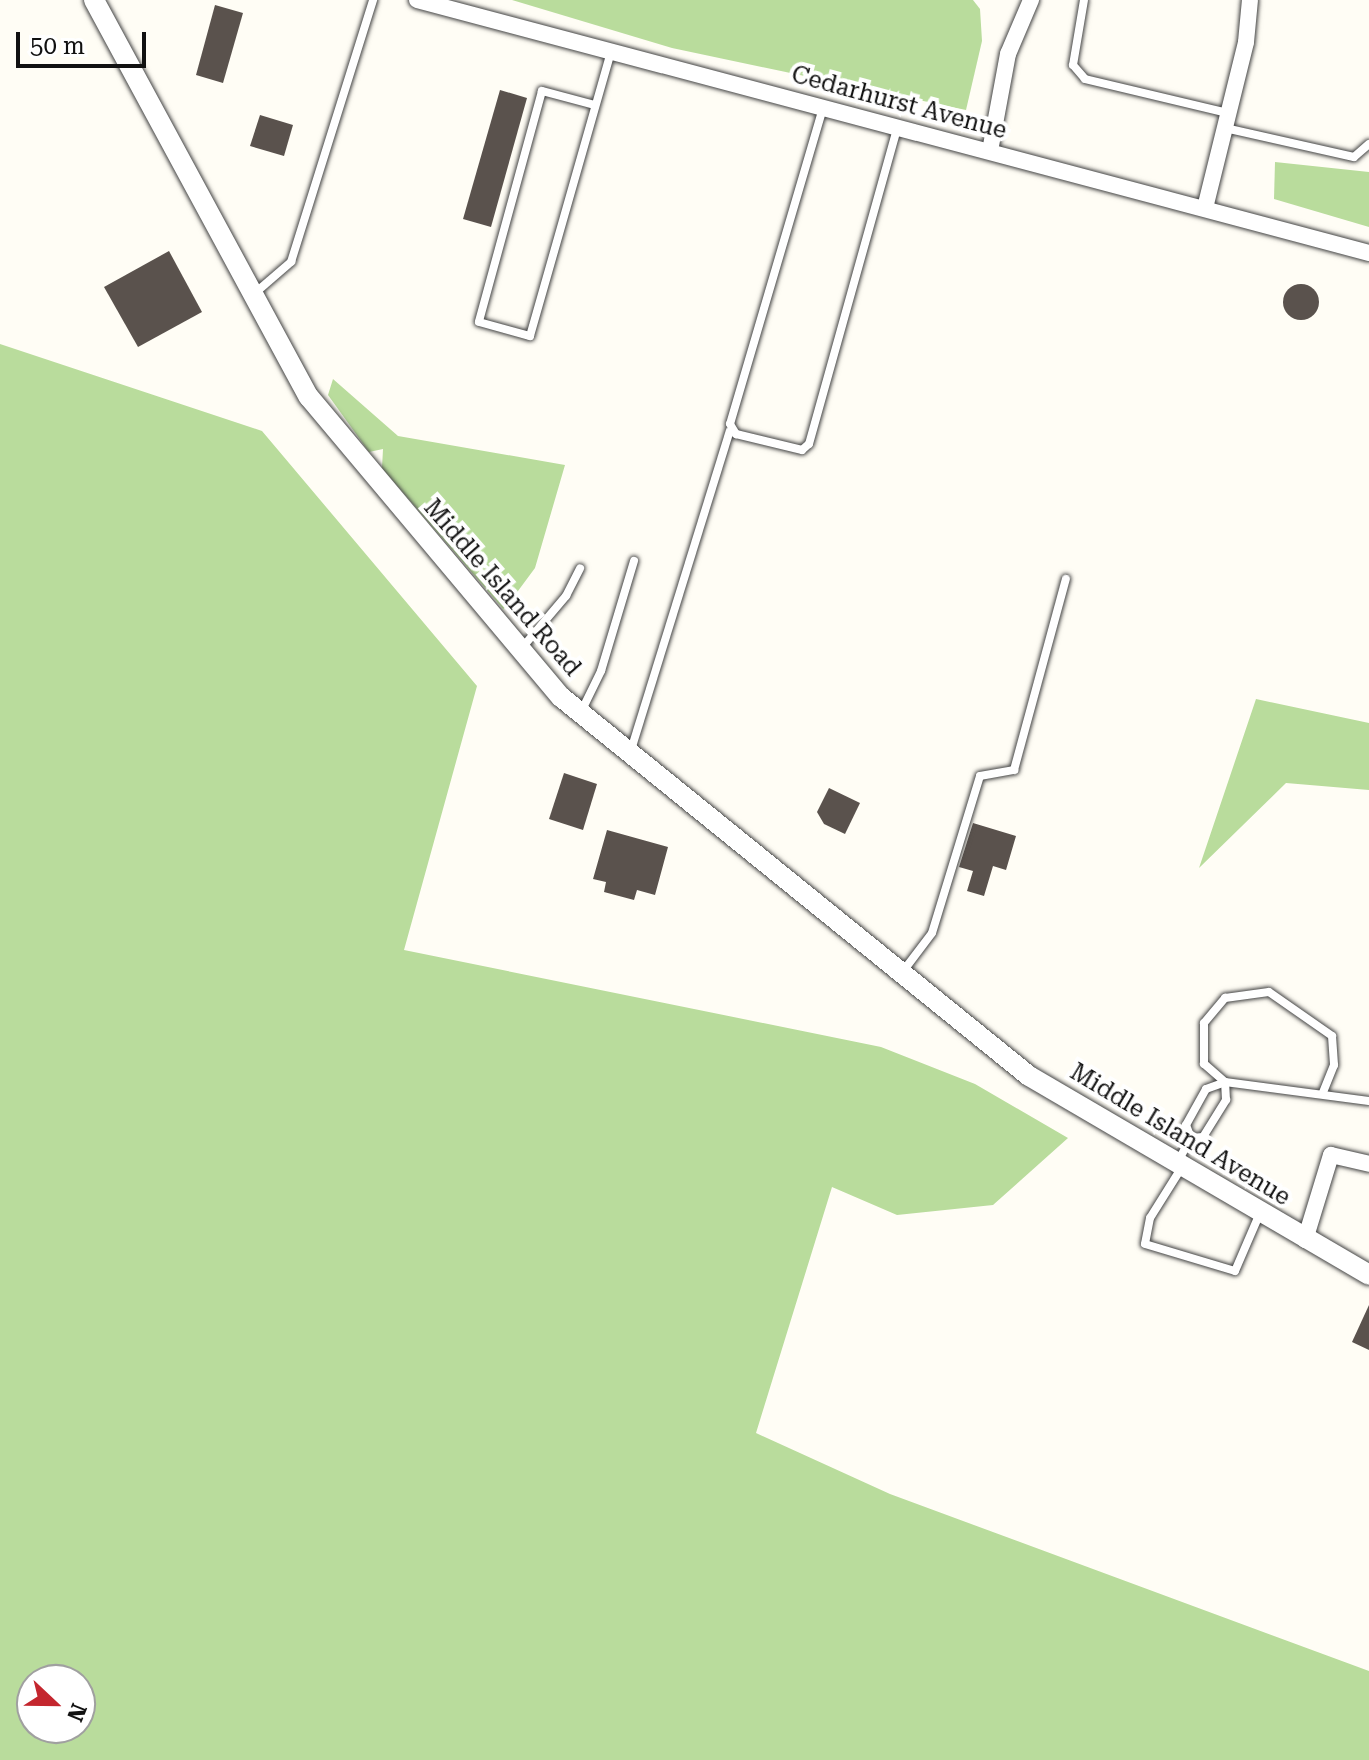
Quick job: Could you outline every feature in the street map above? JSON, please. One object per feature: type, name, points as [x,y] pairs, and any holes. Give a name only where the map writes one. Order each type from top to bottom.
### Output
[{"type":"street","name":"Middle Island Road","points":[[94,0],[309,397],[521,650],[581,713],[904,970],[1029,1076]]},
{"type":"street","name":"Cedarhurst Avenue","points":[[417,0],[1369,253]]},
{"type":"street","points":[[990,151],[1008,54],[1031,0]]},
{"type":"street","points":[[1205,208],[1250,0]]},
{"type":"street","name":"Middle Island Avenue","points":[[1029,1076],[1305,1240]]},
{"type":"street","points":[[1369,1164],[1331,1155],[1305,1240],[1369,1275]]},
{"type":"lane","points":[[253,295],[291,262],[373,0]]},
{"type":"lane","points":[[1084,0],[1073,65],[1085,79],[1354,157],[1369,144]]},
{"type":"lane","points":[[595,105],[542,91],[479,322],[530,336],[611,52]]},
{"type":"lane","points":[[630,752],[644,724],[823,108]]},
{"type":"lane","points":[[730,431],[802,450],[809,444],[897,127]]},
{"type":"lane","points":[[581,713],[601,671],[634,561]]},
{"type":"lane","points":[[521,650],[566,596],[580,568]]},
{"type":"lane","points":[[904,970],[932,933],[980,776],[1014,770],[1066,579]]},
{"type":"lane","points":[[1323,1092],[1334,1065],[1332,1036],[1269,992],[1225,998],[1204,1023],[1204,1064],[1225,1082],[1323,1092],[1369,1101]]},
{"type":"lane","points":[[1191,1138],[1203,1137],[1226,1100],[1225,1082]]},
{"type":"lane","points":[[1225,1082],[1201,1098],[1186,1125],[1191,1138],[1150,1218],[1145,1244],[1235,1271],[1260,1213]]},
{"type":"green space","points":[[512,0],[973,0],[980,9],[982,41],[966,110],[672,48]]},
{"type":"green space","points":[[1275,162],[1369,172],[1369,227],[1274,199]]},
{"type":"green space","points":[[0,344],[262,431],[477,686],[404,950],[881,1047],[975,1084],[1068,1138],[993,1205],[897,1215],[832,1187],[756,1433],[890,1494],[1369,1671],[1369,1760],[0,1760]]},
{"type":"green space","points":[[333,379],[398,436],[565,465],[535,568],[504,610],[382,468],[383,449],[369,452],[328,395]]},
{"type":"green space","points":[[1256,699],[1369,723],[1369,790],[1286,783],[1199,868]]},
{"type":"building","points":[[215,5],[243,13],[223,83],[196,75]]},
{"type":"building","points":[[500,90],[527,98],[491,227],[463,219]]},
{"type":"building","points":[[260,115],[293,125],[284,156],[250,146]]},
{"type":"building","points":[[169,251],[202,312],[138,347],[104,287]]},
{"type":"building","points":[[1301,284],[1314,289],[1319,302],[1314,315],[1301,320],[1288,315],[1283,302],[1288,289]]},
{"type":"building","points":[[564,773],[597,784],[583,830],[549,819]]},
{"type":"building","points":[[829,788],[860,803],[845,834],[824,824],[817,812]]},
{"type":"building","points":[[973,823],[1016,836],[1006,870],[993,866],[984,896],[967,891],[973,871],[959,867]]},
{"type":"building","points":[[607,830],[668,847],[655,895],[637,890],[634,900],[604,892],[606,882],[593,879]]},
{"type":"building","points":[[1369,1305],[1369,1350],[1352,1342]]}]
